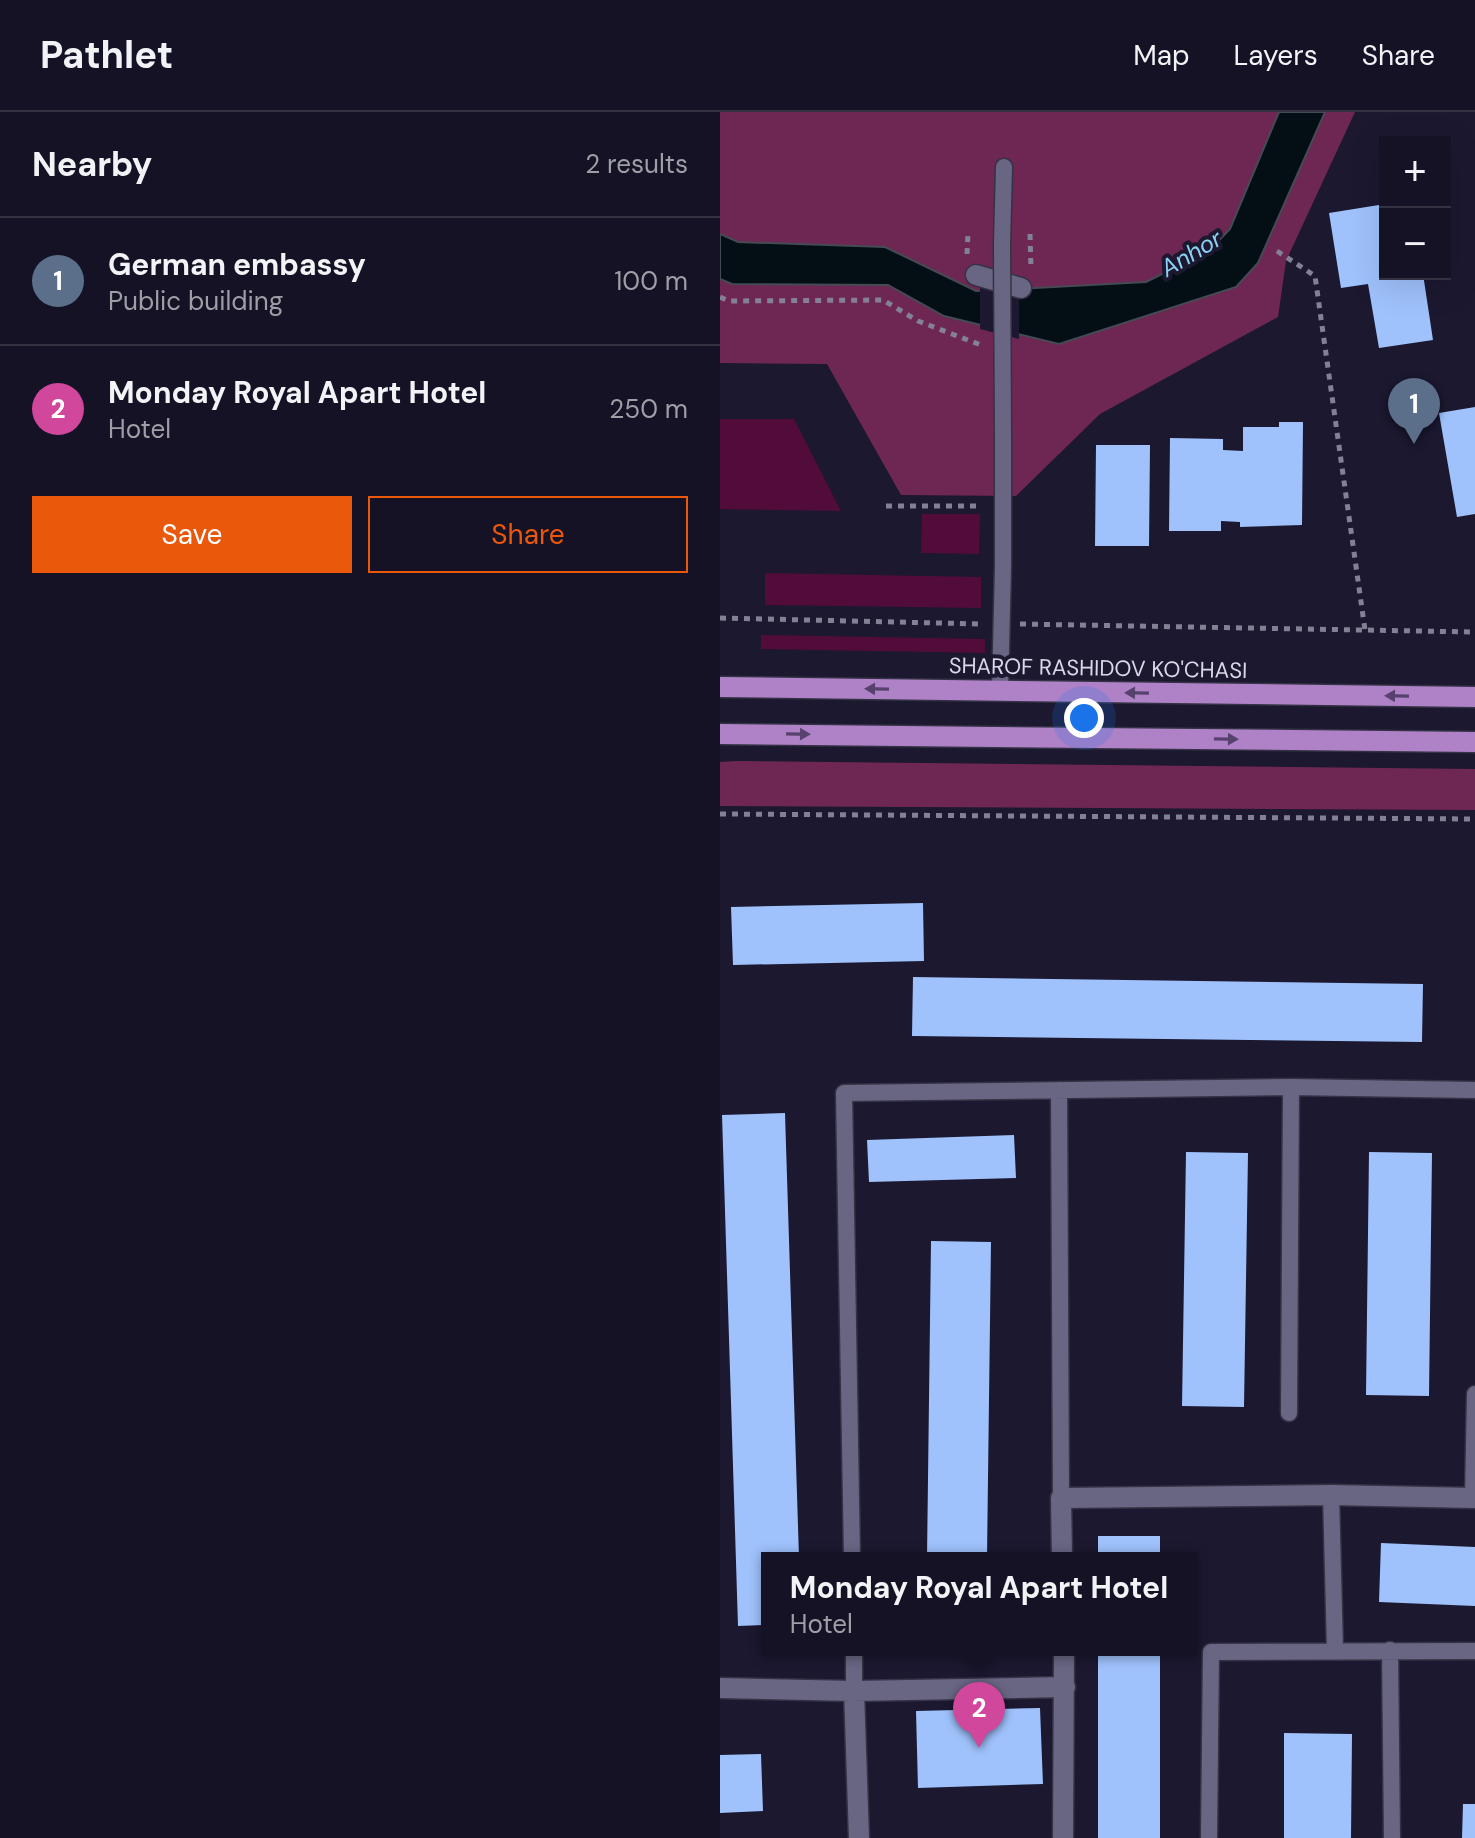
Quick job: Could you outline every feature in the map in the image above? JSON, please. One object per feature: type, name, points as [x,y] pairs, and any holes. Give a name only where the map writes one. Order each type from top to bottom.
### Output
[{"type":"main road","name":"SHAROF RASHIDOV KO'CHASI","points":[[720,687],[1475,697]]},
{"type":"main road","points":[[720,734],[1475,742]]},
{"type":"street","points":[[976,275],[1026,282]]},
{"type":"street","points":[[1062,1552],[1061,1498],[1331,1495],[1474,1498]]},
{"type":"street","points":[[1063,1838],[1064,1656]]},
{"type":"street","points":[[720,1688],[854,1691],[1065,1687]]},
{"type":"street","points":[[854,1691],[859,1838]]},
{"type":"lane","points":[[1000,691],[1004,167]]},
{"type":"lane","points":[[1289,1413],[1291,1087]]},
{"type":"lane","points":[[852,1552],[844,1093],[1291,1087],[1475,1090]]},
{"type":"lane","points":[[1059,1090],[1061,1498]]},
{"type":"lane","points":[[1474,1498],[1475,1394]]},
{"type":"lane","points":[[1331,1495],[1335,1650]]},
{"type":"lane","points":[[1390,1650],[1392,1838]]},
{"type":"lane","points":[[1209,1838],[1211,1652],[1475,1651]]},
{"type":"lane","points":[[854,1656],[854,1691]]},
{"type":"path","points":[[1026,282],[1030,234]]},
{"type":"path","points":[[1277,251],[1315,276],[1365,630]]},
{"type":"path","points":[[720,297],[729,301],[883,300],[918,321],[983,345]]},
{"type":"path","points":[[886,506],[1003,506]]},
{"type":"path","points":[[720,618],[1475,632]]},
{"type":"path","points":[[720,814],[1475,819]]},
{"type":"shaded area","points":[[720,112],[1279,112],[1230,229],[1209,251],[1146,282],[976,291],[948,278],[738,242],[720,234]]},
{"type":"shaded area","points":[[1279,112],[1325,112],[1258,263],[1236,287],[1059,344],[944,316],[888,285],[732,284],[720,279],[720,234],[738,242],[885,247],[976,291],[1146,282],[1209,251],[1230,229]]},
{"type":"shaded area","points":[[1325,112],[1355,112],[1286,261],[1278,317],[1100,414],[1016,496],[901,495],[827,364],[720,363],[720,279],[732,284],[888,285],[944,316],[1235,287],[1258,263]]},
{"type":"shaded area","points":[[720,419],[794,419],[841,511],[720,509]]},
{"type":"shaded area","points":[[922,514],[980,514],[979,554],[921,553]]},
{"type":"shaded area","points":[[765,573],[981,577],[981,608],[765,605]]},
{"type":"shaded area","points":[[761,635],[985,639],[985,653],[761,649]]},
{"type":"shaded area","points":[[720,762],[1475,769],[1475,810],[720,806]]},
{"type":"pier","points":[[1019,285],[1019,339],[980,329],[980,287]]},
{"type":"building","points":[[1379,205],[1379,280],[1424,280],[1433,340],[1379,348],[1368,284],[1341,288],[1329,213]]},
{"type":"building","points":[[1475,407],[1475,514],[1457,517],[1439,413]]},
{"type":"building","points":[[1279,422],[1303,422],[1302,525],[1240,527],[1240,522],[1221,521],[1221,531],[1169,531],[1170,438],[1223,439],[1223,450],[1243,451],[1243,427],[1279,427]]},
{"type":"building","points":[[1096,445],[1150,445],[1149,546],[1095,546]]},
{"type":"building","points":[[923,903],[924,961],[733,965],[731,907]]},
{"type":"building","points":[[913,977],[1423,984],[1422,1042],[912,1036]]},
{"type":"building","points":[[785,1113],[799,1552],[761,1552],[761,1625],[738,1626],[722,1115]]},
{"type":"building","points":[[1014,1135],[1016,1178],[869,1182],[867,1140]]},
{"type":"building","points":[[1186,1152],[1248,1153],[1244,1407],[1182,1406]]},
{"type":"building","points":[[1369,1152],[1432,1153],[1429,1396],[1366,1395]]},
{"type":"building","points":[[931,1241],[991,1242],[987,1552],[927,1552]]},
{"type":"building","points":[[1098,1536],[1160,1536],[1160,1552],[1098,1552]]},
{"type":"building","points":[[1381,1543],[1475,1547],[1475,1606],[1379,1602]]},
{"type":"building","points":[[1098,1656],[1160,1656],[1160,1838],[1098,1838]]},
{"type":"building","points":[[1040,1708],[1043,1784],[918,1788],[916,1711]]},
{"type":"building","points":[[1284,1733],[1352,1734],[1351,1838],[1284,1838]]},
{"type":"building","points":[[761,1754],[763,1811],[720,1813],[720,1755]]},
{"type":"building","points":[[1463,1804],[1475,1804],[1475,1838],[1462,1838]]},
{"type":"place","name":"German embassy","points":[[1414,444]]},
{"type":"place","name":"Monday Royal Apart Hotel","points":[[979,1748]]},
{"type":"water label","name":"Anhor","points":[[1191,253]]}]
